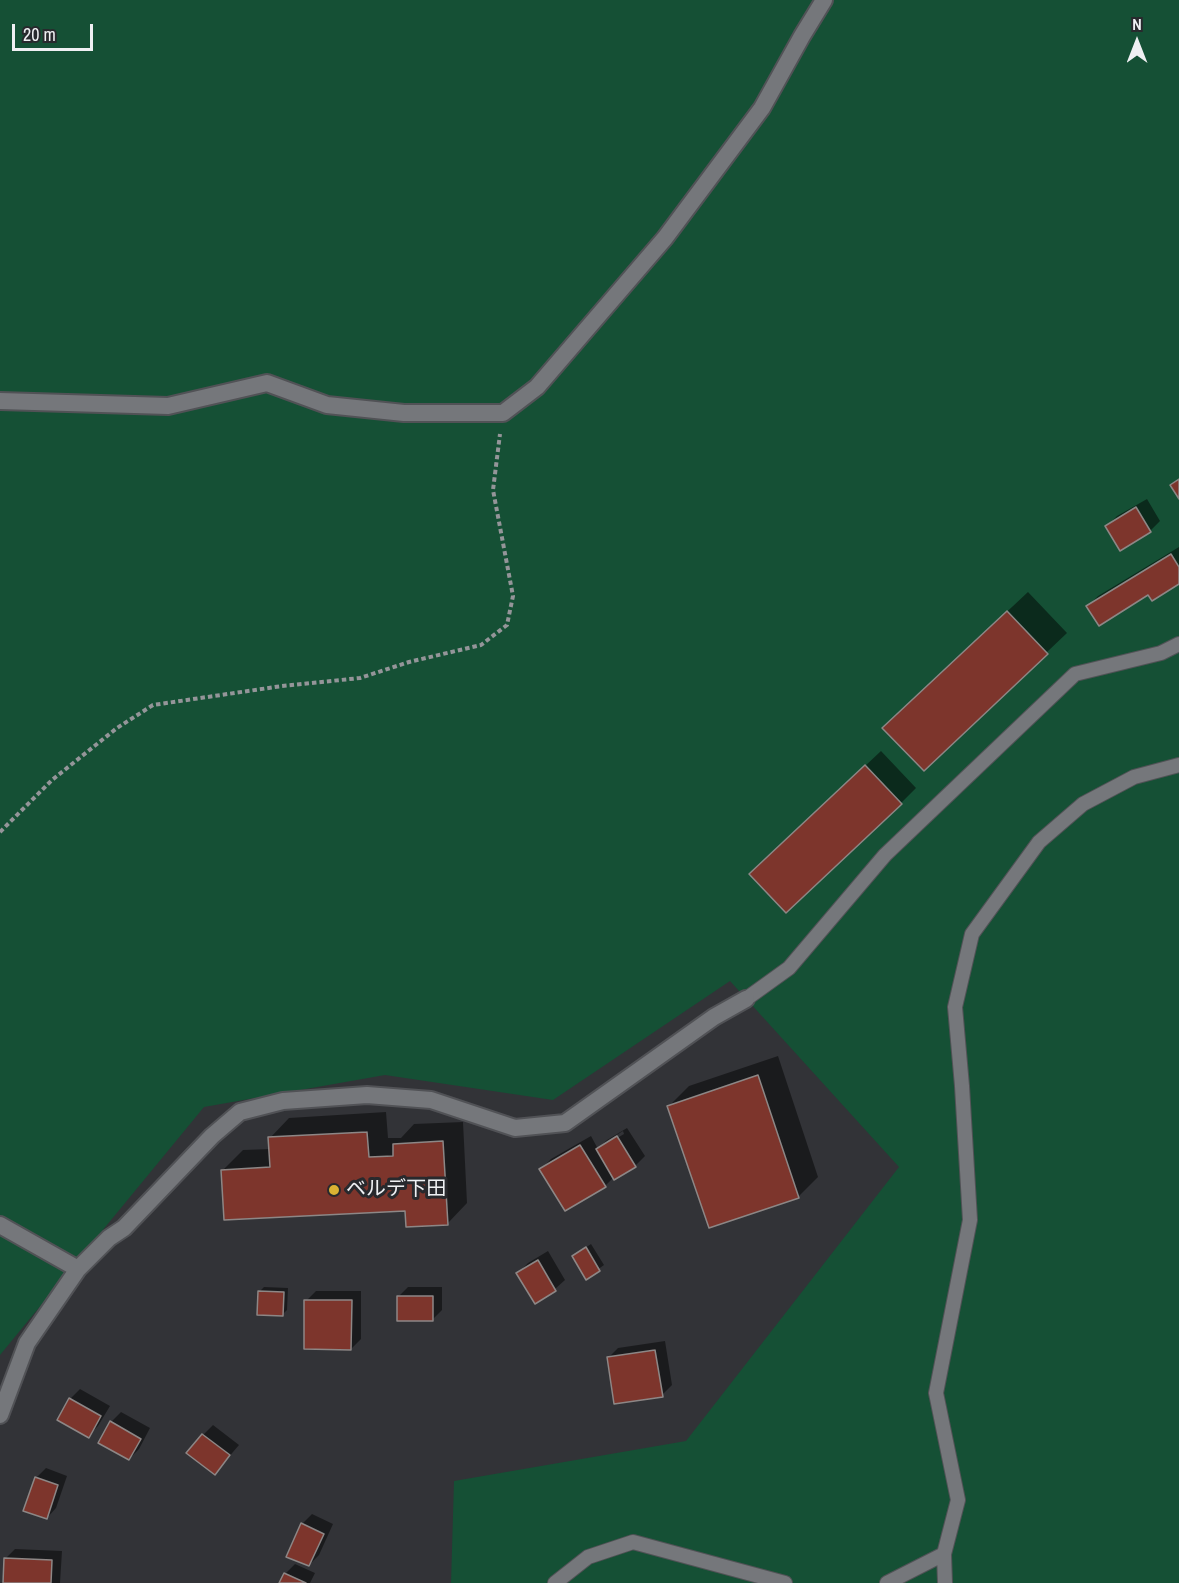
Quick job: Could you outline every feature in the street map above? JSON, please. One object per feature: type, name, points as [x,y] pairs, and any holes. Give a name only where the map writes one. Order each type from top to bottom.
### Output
[{"type":"street","points":[[0,401],[168,406],[267,383],[327,405],[404,412],[502,412],[537,387],[665,238],[762,108],[824,0]]},
{"type":"street","points":[[0,1415],[27,1343],[78,1269],[109,1238],[124,1228],[212,1137],[240,1112],[283,1101],[367,1095],[431,1100],[515,1128],[565,1123],[714,1017],[746,999]]},
{"type":"street","points":[[0,1225],[78,1269]]},
{"type":"lane","points":[[746,999],[789,968],[885,855],[1075,674],[1161,652],[1179,644]]},
{"type":"lane","points":[[945,1583],[944,1554],[958,1500],[936,1393],[970,1220],[955,1007],[972,934],[1039,842],[1083,804],[1134,777],[1179,765]]},
{"type":"lane","points":[[555,1583],[588,1557],[633,1542],[785,1583]]},
{"type":"lane","points":[[886,1583],[944,1554]]},
{"type":"path","points":[[0,832],[52,780],[117,728],[153,705],[360,678],[410,662],[482,645],[507,625],[513,596],[493,490],[502,412]]},
{"type":"green space","points":[[0,0],[1179,0],[1179,1583],[451,1583],[454,1481],[686,1441],[899,1167],[730,981],[553,1100],[385,1075],[204,1107],[0,1355]]},
{"type":"building","points":[[1179,479],[1179,499],[1170,485]]},
{"type":"building","points":[[1136,507],[1151,532],[1120,551],[1105,526]]},
{"type":"building","points":[[1171,554],[1179,567],[1179,584],[1152,601],[1148,595],[1099,626],[1086,606]]},
{"type":"building","points":[[1007,611],[1048,654],[924,771],[882,728]]},
{"type":"building","points":[[865,765],[902,804],[786,913],[749,874]]},
{"type":"building","points":[[758,1075],[799,1198],[709,1228],[667,1106]]},
{"type":"building","name":"ベルデ下田","points":[[367,1132],[369,1157],[393,1156],[393,1144],[443,1141],[448,1225],[406,1227],[405,1211],[224,1220],[221,1170],[270,1167],[268,1137]]},
{"type":"building","points":[[617,1136],[636,1167],[614,1180],[596,1149]]},
{"type":"building","points":[[580,1145],[606,1187],[565,1211],[539,1169]]},
{"type":"building","points":[[586,1247],[600,1271],[586,1280],[572,1256]]},
{"type":"building","points":[[538,1260],[556,1291],[535,1304],[516,1273]]},
{"type":"building","points":[[258,1291],[284,1292],[283,1316],[257,1315]]},
{"type":"building","points":[[397,1296],[433,1296],[433,1321],[397,1321]]},
{"type":"building","points":[[304,1300],[352,1300],[351,1350],[304,1349]]},
{"type":"building","points":[[655,1350],[663,1397],[614,1404],[607,1357]]},
{"type":"building","points":[[69,1398],[101,1416],[89,1438],[57,1420]]},
{"type":"building","points":[[110,1421],[141,1439],[129,1460],[98,1443]]},
{"type":"building","points":[[202,1434],[230,1455],[215,1475],[186,1453]]},
{"type":"building","points":[[35,1477],[58,1485],[47,1519],[23,1511]]},
{"type":"building","points":[[301,1523],[324,1534],[309,1566],[286,1557]]},
{"type":"building","points":[[4,1558],[52,1560],[51,1583],[3,1583]]},
{"type":"building","points":[[284,1573],[306,1583],[279,1583]]},
{"type":"place","name":"ベルデ下田","points":[[334,1190]]}]
